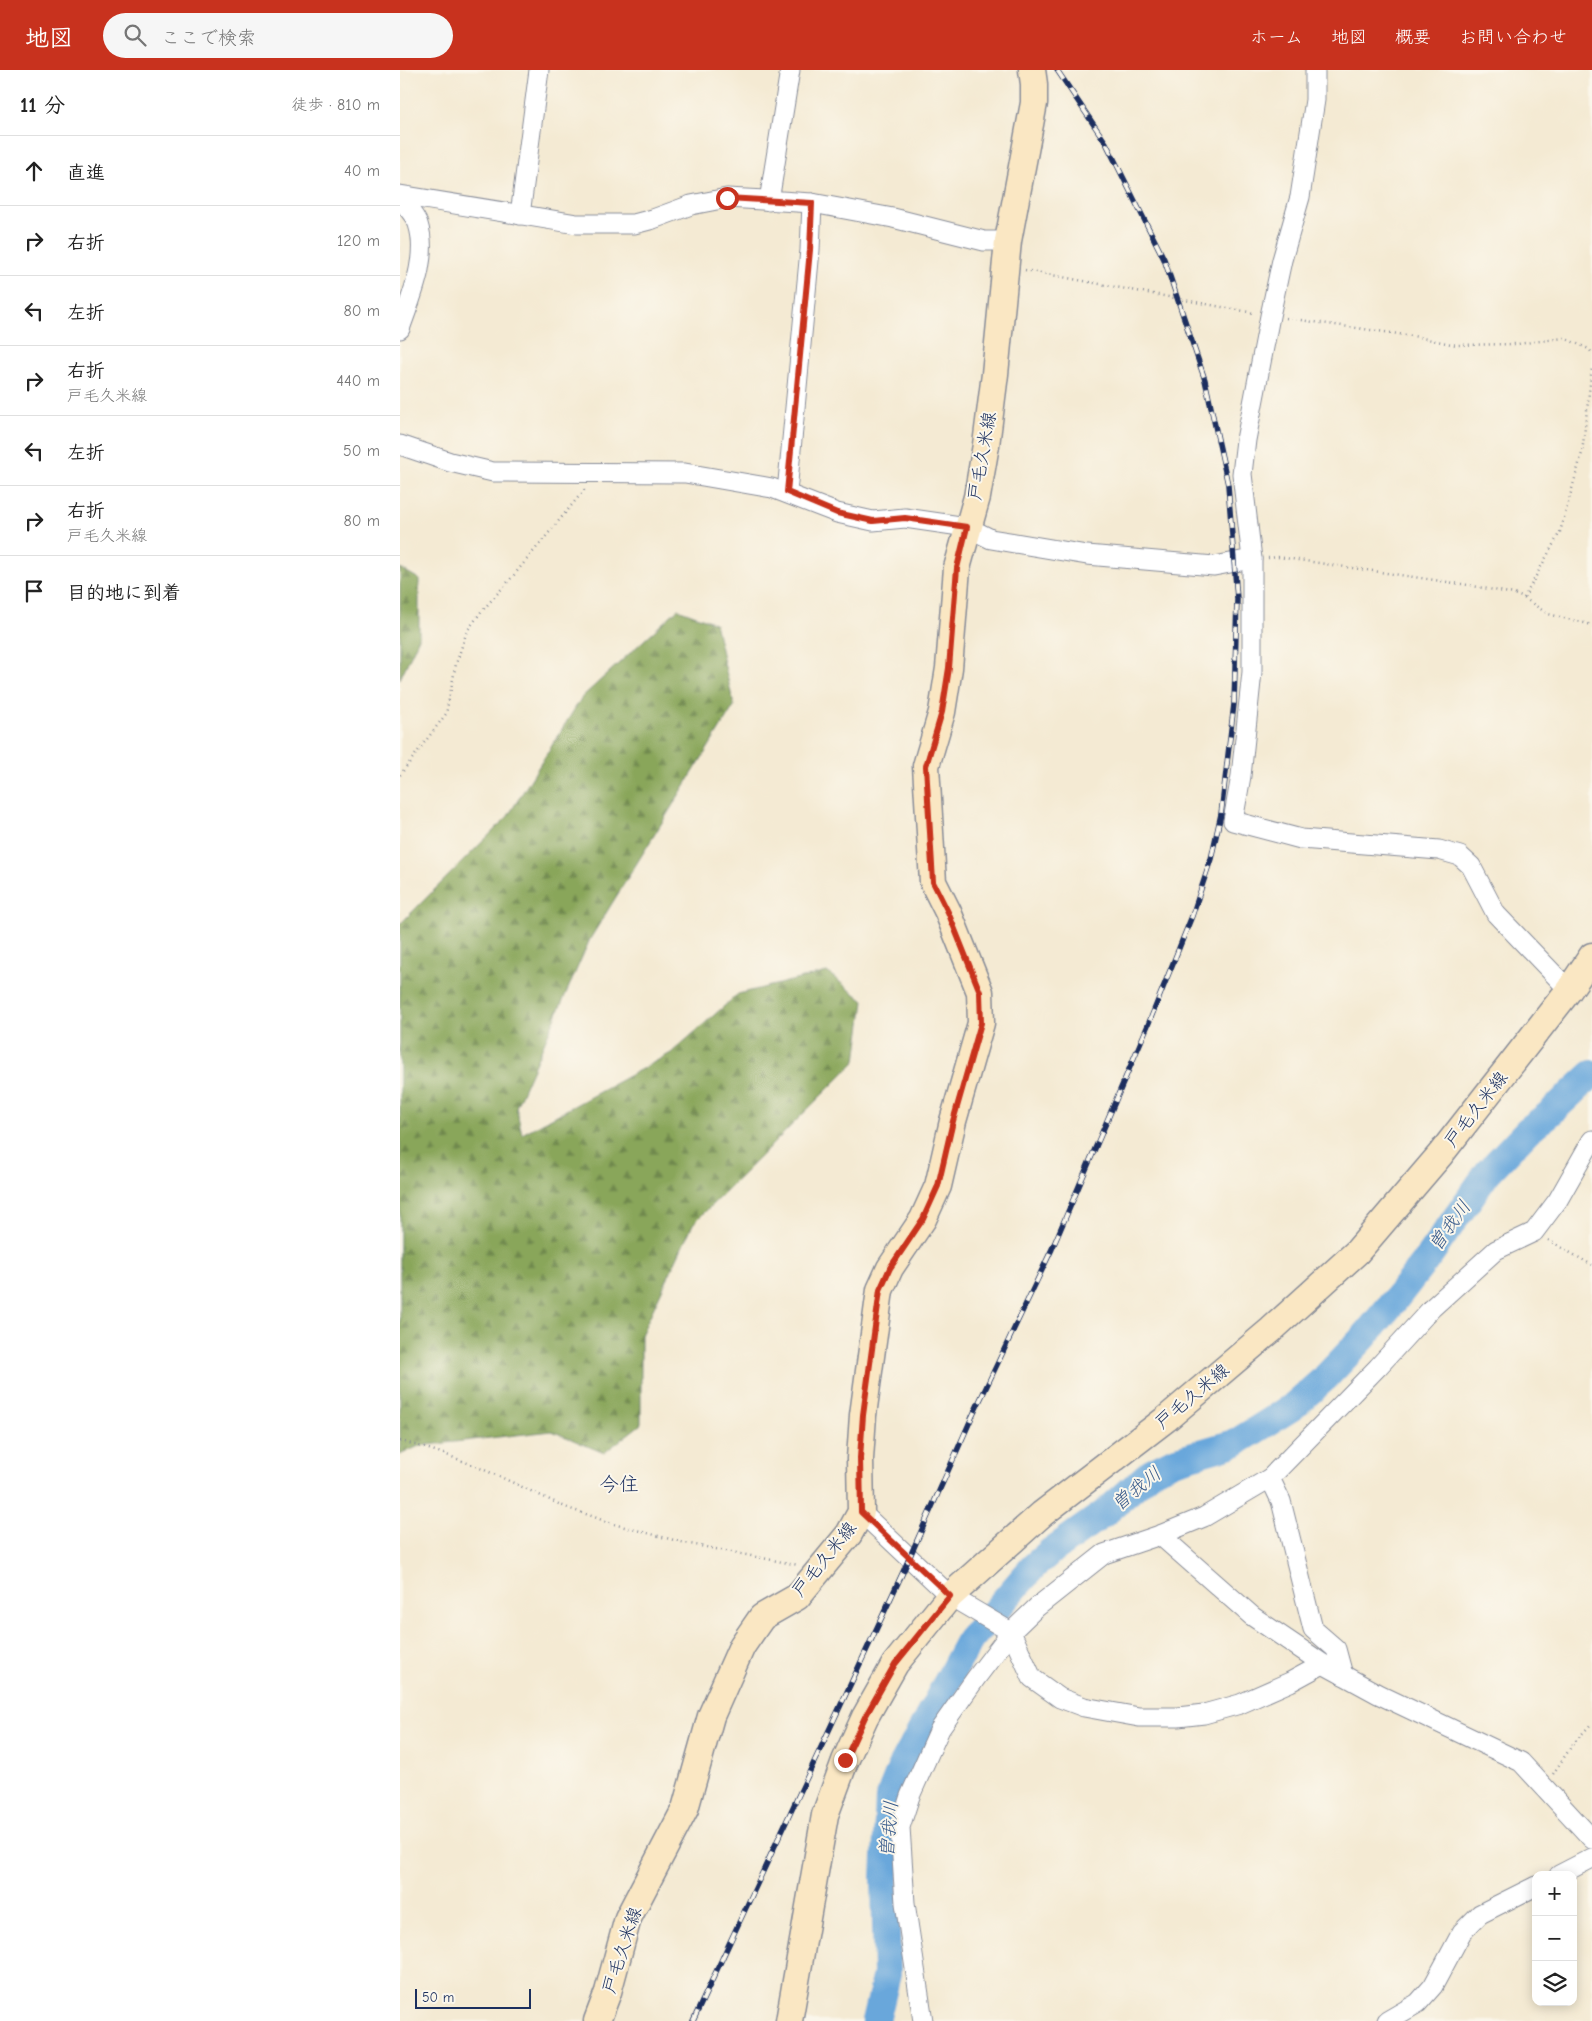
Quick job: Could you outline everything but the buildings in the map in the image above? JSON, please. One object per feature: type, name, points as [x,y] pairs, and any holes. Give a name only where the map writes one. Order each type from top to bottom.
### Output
[{"type":"main road","name":"戸毛久米線","points":[[597,2021],[608,1992],[628,1918],[686,1809],[711,1716],[742,1646],[762,1617],[797,1597],[850,1534],[861,1512],[860,1450],[880,1290],[890,1268],[923,1219],[938,1186],[953,1121],[981,1023],[980,992],[948,912],[933,882],[926,766],[943,703],[949,668],[957,568],[967,527],[978,497],[986,445],[996,374],[1008,241],[1034,103],[1032,70]]},
{"type":"main road","name":"戸毛久米線","points":[[789,2021],[825,1815],[845,1760],[865,1717],[895,1664],[950,1596],[1042,1514],[1166,1419],[1271,1330],[1356,1252],[1440,1155],[1569,990],[1592,956]]},
{"type":"street","points":[[520,215],[539,70]]},
{"type":"street","points":[[769,200],[790,70]]},
{"type":"street","points":[[1315,70],[1315,100],[1300,197],[1282,260],[1270,316],[1246,440],[1242,474],[1252,559],[1252,672],[1241,776],[1233,821],[1301,839],[1439,850],[1460,856],[1471,866],[1496,914],[1569,990]]},
{"type":"street","points":[[400,197],[577,224],[634,224],[691,205],[727,198],[812,203],[893,218],[984,241],[1008,241]]},
{"type":"street","points":[[400,197],[418,223],[420,262],[417,279],[400,329]]},
{"type":"street","points":[[787,492],[810,250],[812,203]]},
{"type":"street","points":[[400,445],[450,462],[492,472],[685,473],[772,488],[787,492],[837,513],[873,521],[905,518],[967,527],[991,539],[1088,555],[1214,566],[1252,559]]},
{"type":"street","points":[[923,2021],[906,1903],[900,1827],[910,1796],[940,1729],[1011,1632],[1037,1607],[1104,1554],[1160,1535],[1204,1516],[1270,1478],[1378,1368],[1432,1308],[1496,1250],[1534,1232],[1558,1200],[1592,1140]]},
{"type":"street","points":[[1270,1478],[1281,1501],[1314,1629],[1336,1649],[1343,1675]]},
{"type":"street","points":[[861,1512],[950,1596],[1011,1632],[1032,1678],[1060,1698],[1084,1707],[1138,1717],[1178,1717],[1204,1714],[1240,1704],[1290,1682],[1323,1664]]},
{"type":"street","points":[[1160,1535],[1252,1616],[1323,1664],[1378,1694],[1521,1762],[1592,1838]]},
{"type":"street","points":[[1567,1871],[1592,1858]]},
{"type":"street","points":[[1387,2021],[1418,2003],[1433,1986],[1462,1932],[1480,1914],[1532,1888]]},
{"type":"path","points":[[1004,271],[1019,269],[1270,316],[1403,335],[1456,345],[1517,344],[1564,338],[1588,349],[1592,353]]},
{"type":"path","points":[[1524,598],[1560,532],[1582,453],[1592,367]]},
{"type":"path","points":[[400,775],[446,714],[456,664],[467,631],[598,472]]},
{"type":"path","points":[[1252,559],[1278,557],[1468,585],[1514,594],[1524,598],[1548,614],[1592,625]]},
{"type":"path","points":[[1534,1232],[1592,1265]]},
{"type":"path","points":[[400,1441],[461,1462],[606,1522],[685,1543],[820,1569]]},
{"type":"path","points":[[1544,1788],[1573,1744],[1592,1723]]},
{"type":"green space","points":[[400,568],[419,579],[419,638],[400,679]]},
{"type":"green space","points":[[678,609],[715,623],[734,706],[590,939],[516,1107],[522,1134],[671,1053],[738,994],[827,972],[864,1001],[856,1061],[693,1224],[641,1335],[641,1424],[604,1453],[552,1431],[419,1446],[400,1455],[400,924],[508,816],[582,697]]},
{"type":"waterway","name":"曽我川","points":[[876,2021],[887,1974],[885,1877],[889,1798],[901,1768],[969,1641],[1033,1567],[1050,1552],[1106,1512],[1151,1472],[1173,1461],[1235,1443],[1291,1408],[1325,1378],[1364,1337],[1394,1301],[1429,1256],[1488,1172],[1528,1130],[1548,1115],[1592,1074]]},
{"type":"railway","points":[[693,2021],[903,1572],[972,1417],[1052,1249],[1148,1025],[1192,916],[1211,859],[1221,814],[1234,704],[1237,599],[1228,485],[1205,380],[1164,259],[1106,143],[1057,70]]},
{"type":"district","name":"今住","points":[[619,1484]]},
{"type":"route","points":[[727,198],[812,203],[810,250],[804,297],[796,408],[787,492],[837,513],[873,521],[905,518],[967,527],[957,568],[949,668],[942,712],[926,766],[933,882],[948,912],[980,992],[981,1023],[953,1121],[938,1186],[923,1219],[890,1268],[880,1290],[863,1415],[860,1458],[861,1512],[950,1596],[895,1664],[865,1717],[845,1760]]}]
